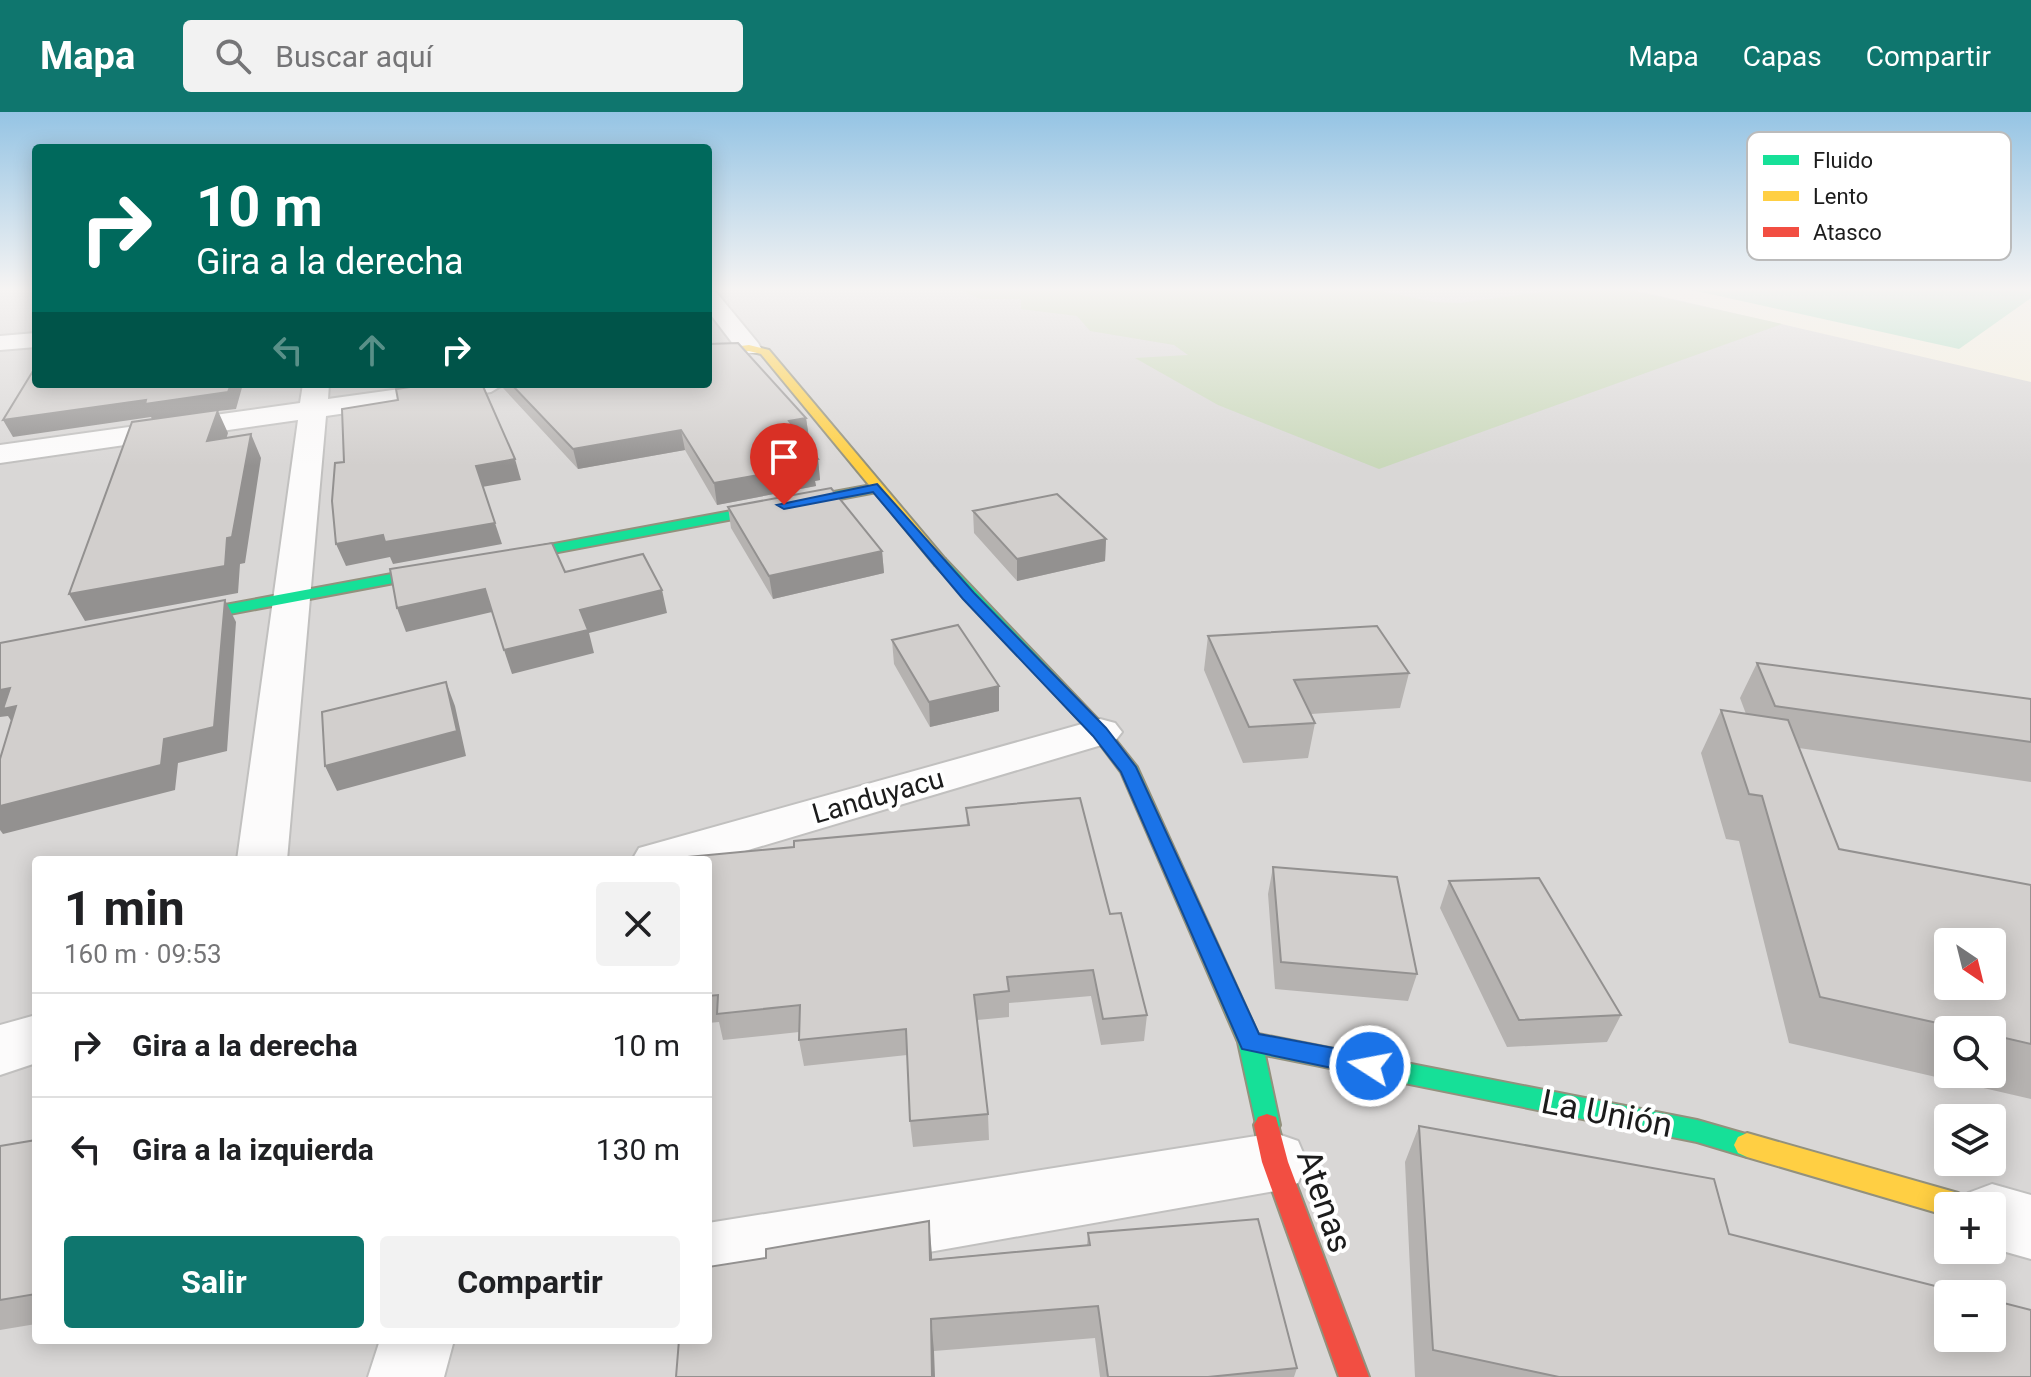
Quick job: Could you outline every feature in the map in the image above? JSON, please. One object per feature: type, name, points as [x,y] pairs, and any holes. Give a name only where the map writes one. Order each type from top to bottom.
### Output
[{"type":"street","points":[[712,353],[749,348]]},
{"type":"street","name":"Atenas","points":[[749,348],[765,352],[968,596],[1100,732],[1130,771],[1250,1042],[1275,1162],[1354,1377]]},
{"type":"street","points":[[0,454],[314,397],[437,388]]},
{"type":"street","points":[[262,856],[314,397]]},
{"type":"street","points":[[153,623],[877,488]]},
{"type":"street","name":"Landuyacu","points":[[671,856],[1100,732]]},
{"type":"street","points":[[0,1050],[32,1040]]},
{"type":"street","name":"La Unión","points":[[1250,1042],[1697,1131],[1934,1199]]},
{"type":"street","points":[[712,1256],[1275,1162]]},
{"type":"street","points":[[2006,1220],[2031,1227]]},
{"type":"street","points":[[406,1377],[416,1344]]},
{"type":"shaded area","points":[[0,348],[32,348],[32,388],[712,388],[712,348],[2031,348],[2031,1377],[0,1377]]},
{"type":"shaded area","points":[[1885,348],[2031,348],[2031,382]]},
{"type":"green space","points":[[1178,348],[1715,348],[1379,469],[1218,405],[1135,358],[1188,355]]},
{"type":"building","points":[[712,348],[743,348],[806,418],[789,421],[818,459],[809,460],[814,465],[714,483],[681,430],[573,449],[515,388],[712,388]]},
{"type":"building","points":[[32,373],[32,388],[230,388],[228,392],[145,404],[146,400],[3,420]]},
{"type":"building","points":[[484,388],[515,459],[476,466],[495,523],[385,542],[383,535],[336,544],[332,501],[335,463],[344,462],[342,409],[398,400],[396,389]]},
{"type":"building","points":[[218,410],[207,441],[251,434],[232,537],[227,538],[225,566],[69,594],[132,422]]},
{"type":"building","points":[[831,488],[882,551],[769,576],[728,507]]},
{"type":"building","points":[[1057,494],[1106,539],[1017,559],[973,511]]},
{"type":"building","points":[[552,543],[565,572],[643,554],[662,590],[580,610],[588,630],[504,650],[485,589],[397,608],[390,569]]},
{"type":"building","points":[[225,600],[214,727],[164,739],[161,765],[0,806],[0,759],[16,706],[3,709],[10,688],[0,690],[0,643]]},
{"type":"building","points":[[958,625],[999,686],[929,702],[892,640]]},
{"type":"building","points":[[1377,626],[1409,673],[1294,680],[1315,723],[1249,727],[1208,636]]},
{"type":"building","points":[[1757,663],[2031,699],[2031,742],[1775,706]]},
{"type":"building","points":[[446,682],[457,731],[325,766],[322,712]]},
{"type":"building","points":[[1721,710],[1788,720],[1839,849],[2031,885],[2031,1044],[2006,1038],[2006,1016],[1934,1016],[1934,1022],[1820,997],[1762,796],[1749,794]]},
{"type":"building","points":[[1080,798],[1110,914],[1121,913],[1147,1015],[1103,1019],[1093,970],[1007,977],[1009,991],[974,995],[988,1114],[910,1121],[906,1029],[799,1040],[800,1005],[717,1014],[718,995],[712,996],[712,856],[698,856],[794,847],[794,841],[969,825],[966,808]]},
{"type":"building","points":[[1273,867],[1397,877],[1417,974],[1281,962]]},
{"type":"building","points":[[1539,878],[1621,1015],[1519,1020],[1449,881]]},
{"type":"building","points":[[1419,1126],[1714,1179],[1729,1234],[1934,1286],[1934,1352],[2006,1352],[2006,1304],[2031,1310],[2031,1377],[1559,1377],[1433,1350]]},
{"type":"building","points":[[32,1141],[32,1295],[0,1300],[0,1146]]},
{"type":"building","points":[[1258,1219],[1297,1368],[1208,1377],[1108,1377],[1098,1306],[931,1319],[932,1377],[676,1377],[679,1344],[712,1344],[712,1266],[766,1258],[766,1249],[929,1221],[930,1260],[1090,1245],[1088,1233]]},
{"type":"traffic: fast","points":[[171,620],[877,488]]},
{"type":"traffic: fast","points":[[940,562],[1100,732],[1130,771],[1250,1042],[1267,1125]]},
{"type":"traffic: fast","points":[[1250,1042],[1697,1131],[1747,1145]]},
{"type":"traffic: slow","points":[[712,353],[749,348]]},
{"type":"traffic: slow","points":[[749,348],[765,352],[940,562]]},
{"type":"traffic: slow","points":[[1747,1145],[1934,1199]]},
{"type":"traffic: jam","points":[[1267,1125],[1275,1162],[1354,1377]]},
{"type":"route","points":[[784,505],[877,488],[968,596],[1100,732],[1130,771],[1250,1042],[1370,1066]]}]
